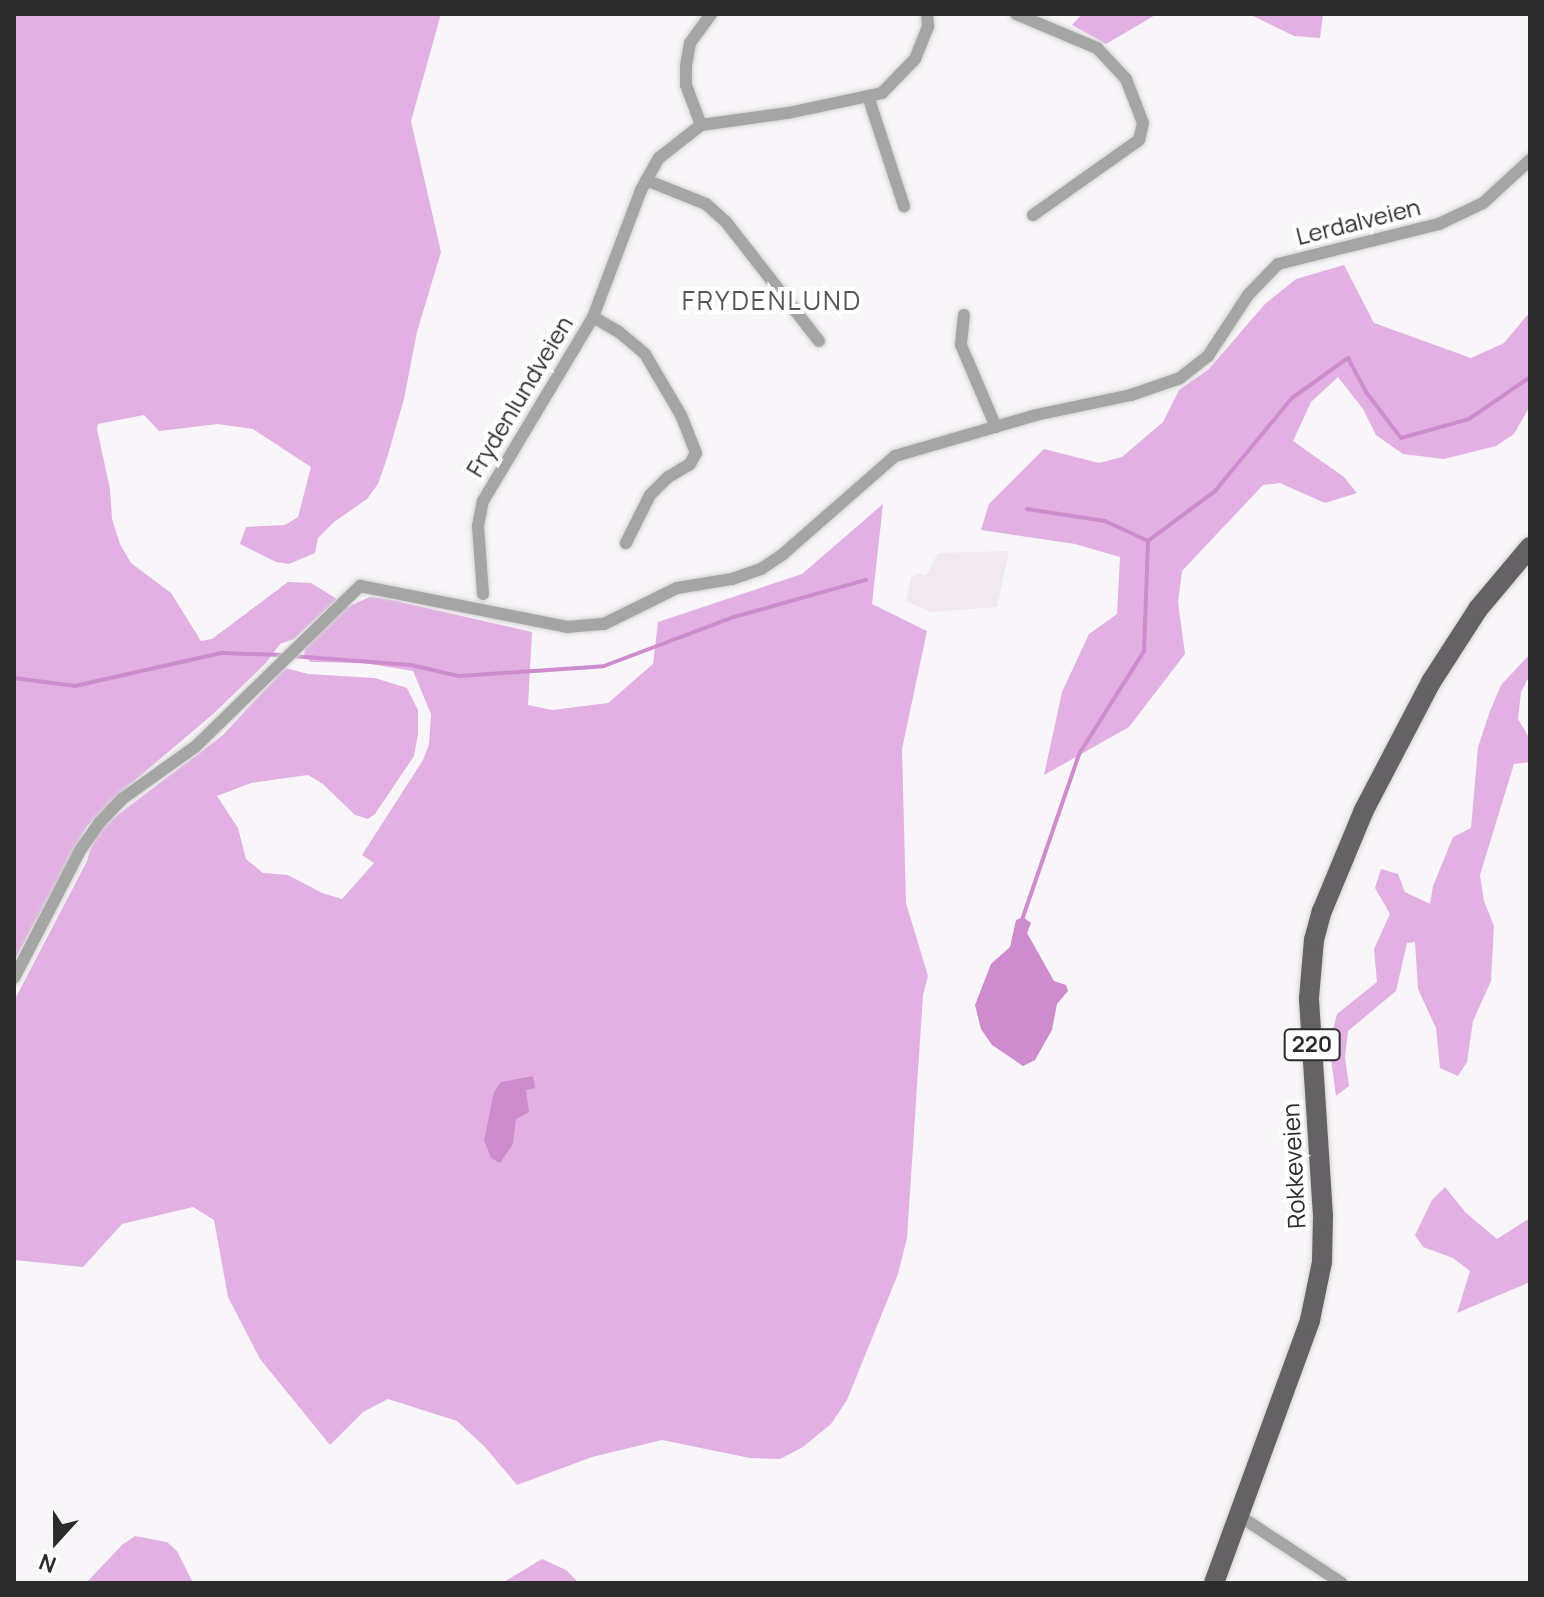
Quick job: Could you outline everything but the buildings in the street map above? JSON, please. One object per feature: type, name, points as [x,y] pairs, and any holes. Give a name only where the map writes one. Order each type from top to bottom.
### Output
[{"type":"main road","name":"Rokkeveien","points":[[1214,1583],[1310,1320],[1322,1262],[1321,1189],[1309,998],[1314,940],[1322,911],[1364,810],[1431,682],[1478,609],[1530,547]]},
{"type":"street","points":[[701,125],[686,85],[686,66],[690,43],[711,14]]},
{"type":"street","name":"Frydenlundveien","points":[[483,594],[478,526],[483,501],[593,317],[646,180],[659,158],[701,125],[869,99],[891,86],[915,59],[928,27],[927,14]]},
{"type":"street","points":[[1016,14],[1097,48],[1126,79],[1143,123],[1139,140],[1033,215]]},
{"type":"street","points":[[869,99],[904,206]]},
{"type":"street","name":"Lerdalveien","points":[[14,978],[81,849],[99,823],[122,799],[195,747],[360,586],[567,627],[604,624],[677,588],[746,574],[783,554],[895,456],[996,427],[1131,395],[1180,378],[1208,356],[1248,295],[1278,264],[1439,224],[1483,203],[1530,160]]},
{"type":"street","points":[[646,180],[706,204],[726,222],[819,341]]},
{"type":"street","points":[[964,315],[961,345],[996,427]]},
{"type":"street","name":"Frydenlundveien","points":[[593,317],[619,332],[645,354],[681,415],[696,453],[690,464],[668,477],[650,495],[626,543]]},
{"type":"street","points":[[1238,1515],[1342,1583]]},
{"type":"shaded area","points":[[14,14],[441,14],[411,121],[441,252],[417,332],[404,399],[378,484],[367,499],[334,522],[318,538],[315,553],[289,564],[276,562],[240,544],[246,527],[285,525],[298,517],[311,467],[253,429],[218,424],[159,431],[144,415],[98,424],[112,519],[120,544],[131,563],[171,593],[201,641],[212,639],[288,582],[311,583],[337,599],[294,639],[280,644],[266,663],[212,715],[121,792],[87,826],[14,961]]},
{"type":"shaded area","points":[[1082,14],[1157,14],[1106,44],[1072,25]]},
{"type":"shaded area","points":[[1249,14],[1323,14],[1320,38],[1294,36]]},
{"type":"shaded area","points":[[1344,265],[1374,323],[1471,358],[1504,343],[1530,312],[1530,406],[1514,434],[1496,446],[1444,459],[1403,454],[1376,435],[1363,409],[1338,377],[1311,402],[1293,441],[1344,477],[1357,493],[1325,503],[1280,483],[1263,485],[1182,571],[1178,602],[1185,654],[1129,727],[1044,775],[1062,692],[1089,634],[1117,614],[1120,557],[1075,544],[981,530],[989,504],[1044,449],[1099,463],[1122,457],[1163,422],[1179,390],[1209,369],[1265,304],[1296,279]]},
{"type":"shaded area","points":[[883,504],[872,604],[927,631],[902,749],[906,903],[928,976],[923,995],[907,1238],[898,1274],[847,1400],[831,1424],[803,1447],[780,1459],[750,1458],[662,1440],[592,1457],[517,1485],[485,1447],[457,1421],[388,1399],[363,1412],[330,1445],[260,1359],[228,1297],[214,1220],[193,1207],[122,1224],[83,1267],[14,1260],[14,1001],[87,861],[94,838],[111,820],[223,735],[285,668],[308,674],[375,678],[407,688],[418,710],[414,756],[375,814],[368,819],[355,815],[323,784],[308,775],[251,783],[217,796],[238,828],[246,859],[263,873],[288,875],[322,893],[342,899],[374,863],[362,855],[423,760],[429,744],[431,714],[413,671],[364,663],[311,662],[304,656],[305,648],[347,607],[370,597],[387,599],[532,632],[528,705],[552,710],[608,703],[653,664],[658,622],[802,574]]},
{"type":"shaded area","points":[[1009,551],[997,607],[931,612],[906,601],[911,578],[919,573],[926,576],[938,553]]},
{"type":"shaded area","points":[[1530,654],[1530,675],[1521,692],[1518,719],[1530,739],[1530,762],[1514,764],[1480,875],[1484,901],[1494,926],[1491,981],[1473,1021],[1467,1062],[1458,1076],[1440,1068],[1436,1028],[1418,989],[1415,942],[1407,943],[1396,991],[1348,1031],[1345,1057],[1349,1086],[1336,1096],[1329,1044],[1337,1014],[1377,982],[1374,949],[1390,914],[1375,888],[1381,869],[1398,874],[1405,892],[1430,904],[1433,886],[1453,837],[1471,828],[1478,747],[1490,711],[1501,685]]},
{"type":"shaded area","points":[[1023,917],[1031,923],[1027,933],[1054,981],[1066,985],[1068,991],[1057,1004],[1052,1030],[1035,1060],[1023,1066],[992,1045],[981,1029],[975,1005],[991,964],[1010,947],[1016,920]]},
{"type":"shaded area","points":[[533,1076],[535,1088],[526,1090],[529,1112],[516,1119],[513,1144],[500,1163],[491,1158],[484,1140],[494,1092],[501,1082]]},
{"type":"shaded area","points":[[1445,1187],[1466,1213],[1497,1239],[1530,1218],[1530,1282],[1457,1313],[1470,1271],[1453,1258],[1423,1247],[1415,1235],[1432,1200]]},
{"type":"shaded area","points":[[135,1536],[167,1542],[177,1551],[193,1583],[86,1583],[122,1545]]},
{"type":"shaded area","points":[[542,1559],[566,1570],[579,1583],[502,1583]]},
{"type":"waterway","points":[[1027,509],[1105,521],[1148,541],[1215,491],[1292,398],[1348,358],[1366,392],[1401,438],[1469,419],[1530,377]]},
{"type":"waterway","points":[[1023,917],[1079,754],[1144,651],[1148,541]]},
{"type":"waterway","points":[[292,656],[411,665],[459,676],[604,666],[734,617],[866,580]]},
{"type":"waterway","points":[[14,678],[75,686],[222,653],[283,655]]},
{"type":"district","name":"FRYDENLUND","points":[[772,301]]}]
